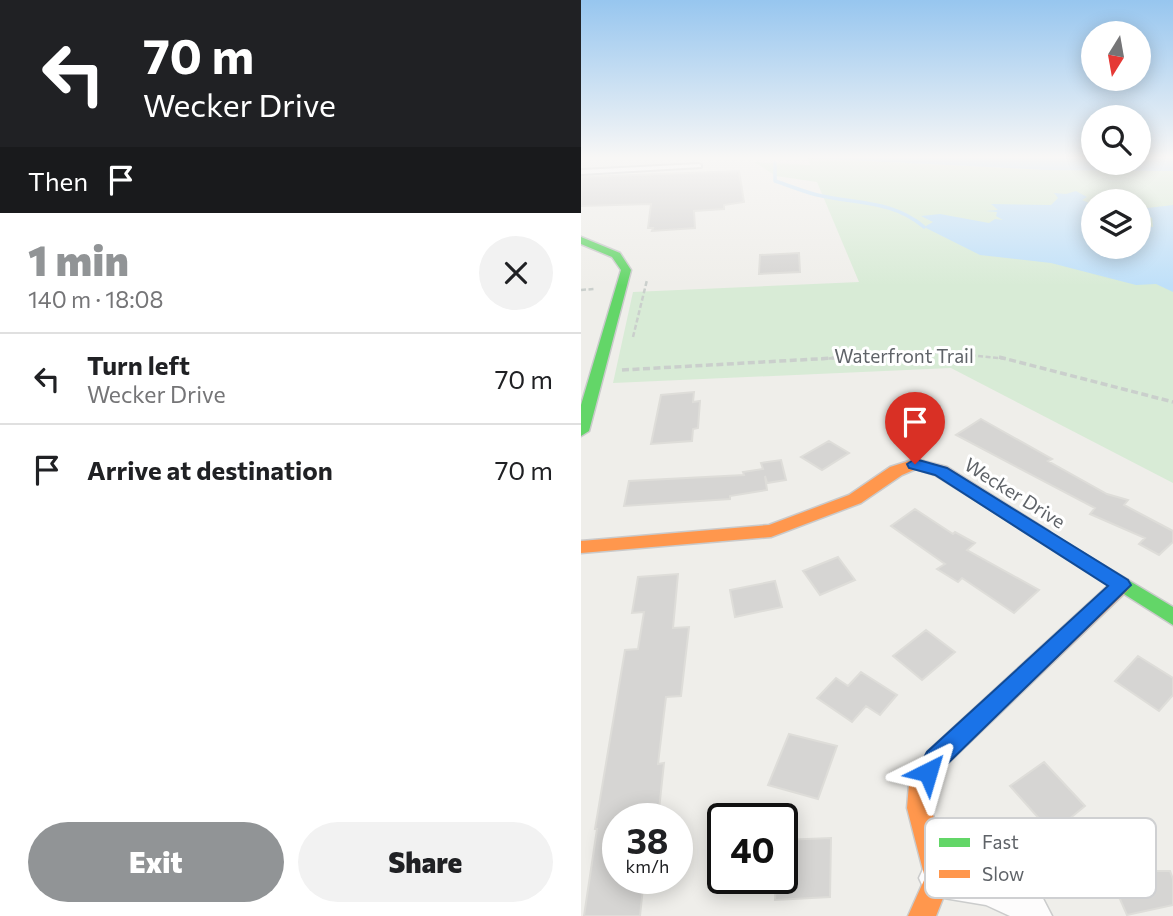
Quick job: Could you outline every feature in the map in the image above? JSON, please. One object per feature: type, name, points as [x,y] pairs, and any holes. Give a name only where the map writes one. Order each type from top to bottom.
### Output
[{"type":"street","points":[[581,240],[616,255],[626,270],[595,369],[581,431]]},
{"type":"street","name":"Wecker Drive","points":[[581,547],[771,531],[855,499],[896,471],[915,464],[941,471],[1173,617]]},
{"type":"street","points":[[925,830],[919,808],[921,784],[936,759],[1121,585]]},
{"type":"street","points":[[922,916],[930,898]]},
{"type":"street","points":[[1016,898],[1023,901],[1032,916]]},
{"type":"path","points":[[581,290],[594,289]]},
{"type":"path","name":"Waterfront Trail","points":[[630,370],[763,359],[936,352],[1013,360],[1173,402]]},
{"type":"green space","points":[[825,201],[1081,201],[1081,259],[1151,259],[1151,201],[1173,201],[1173,483],[951,368],[613,383],[633,292],[859,282]]},
{"type":"water","points":[[1055,201],[1081,201],[1081,259],[1151,259],[1151,208],[1173,205],[1173,292],[1156,284],[1136,285],[1051,263],[980,255],[924,227],[933,222],[921,216],[940,214],[989,223],[995,219],[1003,220],[996,216],[997,212],[986,211],[998,210],[991,204],[1051,205]]},
{"type":"building","points":[[581,201],[744,202],[724,205],[724,209],[694,211],[695,228],[652,231],[653,228],[648,228],[651,204],[581,206]]},
{"type":"building","points":[[799,253],[800,272],[759,274],[760,255]]},
{"type":"building","points":[[694,392],[693,402],[700,401],[698,428],[693,429],[692,441],[651,444],[661,395]]},
{"type":"building","points":[[903,401],[940,406],[933,425],[895,420]]},
{"type":"building","points":[[981,419],[1107,494],[1128,500],[1124,505],[1173,531],[1173,542],[1159,555],[1139,544],[1145,538],[1090,514],[1095,508],[956,435]]},
{"type":"building","points":[[829,441],[849,453],[822,470],[801,457]]},
{"type":"building","points":[[781,460],[786,480],[767,483],[765,476],[767,490],[730,496],[730,499],[624,506],[629,481],[744,475],[743,472],[763,469],[761,463]]},
{"type":"building","points":[[915,509],[953,534],[955,532],[975,543],[967,550],[1039,590],[1014,613],[962,578],[958,582],[937,569],[945,564],[891,526]]},
{"type":"building","points":[[838,557],[855,580],[820,595],[803,571]]},
{"type":"building","points":[[678,574],[673,628],[689,627],[681,696],[666,697],[658,764],[664,763],[660,803],[602,803],[602,894],[642,894],[640,916],[584,916],[595,829],[625,650],[638,649],[644,612],[632,613],[638,577]]},
{"type":"building","points":[[775,581],[782,607],[735,617],[730,590]]},
{"type":"building","points":[[926,630],[955,652],[922,680],[893,656]]},
{"type":"building","points":[[1138,656],[1173,678],[1173,695],[1159,711],[1115,681]]},
{"type":"building","points":[[861,672],[897,695],[880,715],[866,706],[852,722],[817,698],[836,678],[848,686]]},
{"type":"building","points":[[789,734],[837,746],[818,799],[768,785]]},
{"type":"building","points":[[1044,762],[1085,806],[1070,818],[1039,818],[1010,786]]},
{"type":"building","points":[[831,838],[830,897],[775,900],[775,894],[798,894],[798,839]]},
{"type":"building","points":[[1156,871],[1170,871],[1173,879],[1173,905],[1127,915],[1120,898],[1156,898]]},
{"type":"waterway","points":[[848,201],[901,212],[924,227]]},
{"type":"traffic: fast","points":[[581,240],[616,255],[626,270],[581,431]]},
{"type":"traffic: fast","points":[[1043,535],[1173,617]]},
{"type":"traffic: slow","points":[[581,547],[771,531],[855,499],[896,471],[915,464],[941,471],[1043,535]]},
{"type":"traffic: slow","points":[[925,830],[919,808],[921,784],[936,759],[1121,585]]},
{"type":"traffic: slow","points":[[922,916],[930,898]]},
{"type":"route","points":[[915,464],[941,471],[1121,585],[936,759],[928,772]]}]
